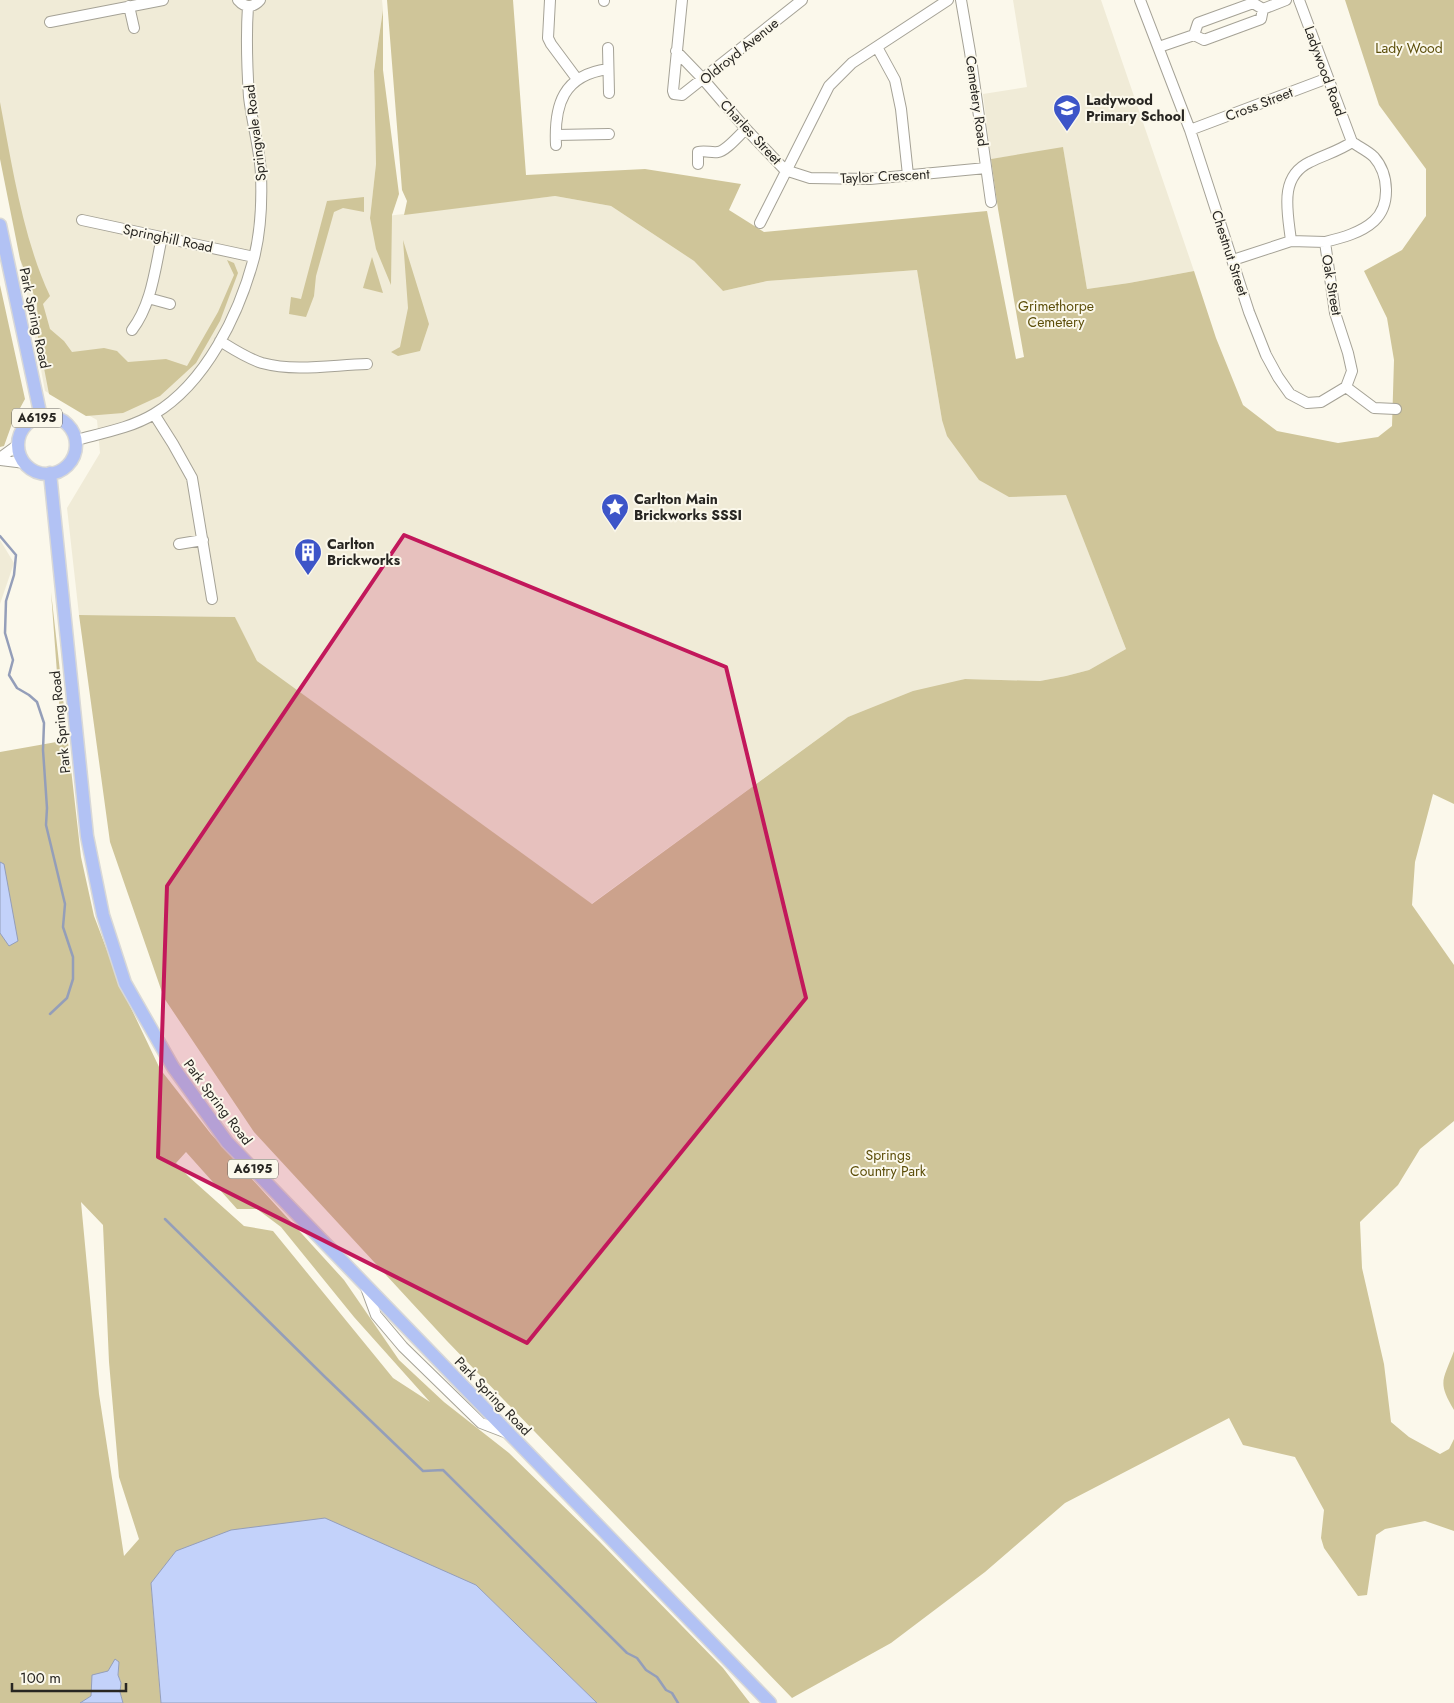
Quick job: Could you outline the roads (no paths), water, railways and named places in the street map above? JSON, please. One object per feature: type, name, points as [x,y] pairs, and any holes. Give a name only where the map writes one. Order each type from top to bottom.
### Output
[{"type":"main road","name":"Park Spring Road","points":[[0,225],[41,417]]},
{"type":"main road","name":"A6195","points":[[25,463],[18,444],[20,434],[25,426],[32,420],[41,417],[49,416],[63,421],[73,433],[76,440],[76,448],[70,462],[58,472],[50,473]]},
{"type":"main road","points":[[25,463],[36,471],[50,473]]},
{"type":"main road","name":"Park Spring Road","points":[[50,473],[86,836],[103,915],[125,983],[173,1067],[227,1142],[770,1703]]},
{"type":"street","points":[[50,22],[163,0]]},
{"type":"street","points":[[238,0],[248,6],[260,0]]},
{"type":"street","points":[[550,0],[548,38],[577,79]]},
{"type":"street","points":[[676,51],[682,0]]},
{"type":"street","name":"Oldroyd Avenue","points":[[676,51],[674,94],[682,96],[802,0]]},
{"type":"street","points":[[760,223],[829,86],[852,63],[948,0]]},
{"type":"street","name":"Cemetery Road","points":[[961,0],[991,202]]},
{"type":"street","name":"Chestnut Street","points":[[1140,0],[1190,130],[1249,312],[1266,355],[1290,394],[1307,403],[1321,402],[1346,387]]},
{"type":"street","points":[[1194,35],[1198,23],[1253,3],[1263,8],[1286,0]]},
{"type":"street","name":"Ladywood Road","points":[[1299,0],[1352,142]]},
{"type":"street","points":[[129,6],[134,28]]},
{"type":"street","name":"Springvale Road","points":[[76,440],[126,427],[154,414],[179,395],[201,371],[220,341],[240,302],[254,257],[259,222],[261,173],[250,98],[247,38],[248,6]]},
{"type":"street","points":[[1159,47],[1194,35],[1204,40],[1261,19],[1263,8]]},
{"type":"street","points":[[878,46],[895,80],[901,109],[908,176]]},
{"type":"street","points":[[608,48],[609,93]]},
{"type":"street","name":"Charles Street","points":[[676,51],[746,129],[786,170]]},
{"type":"street","points":[[608,69],[599,70],[577,79],[558,106],[556,140],[610,134]]},
{"type":"street","name":"Cross Street","points":[[1190,130],[1328,78]]},
{"type":"street","points":[[698,164],[698,152],[717,152],[723,150],[746,129]]},
{"type":"street","points":[[1291,242],[1286,198],[1288,186],[1293,175],[1309,162],[1344,148],[1352,142]]},
{"type":"street","name":"Oak Street","points":[[1346,387],[1352,365],[1335,313],[1324,242],[1340,239],[1364,228],[1375,220],[1382,210],[1386,187],[1385,177],[1374,157],[1352,142]]},
{"type":"street","name":"Taylor Crescent","points":[[786,170],[810,178],[870,179],[986,168]]},
{"type":"street","name":"Springhill Road","points":[[82,220],[254,257]]},
{"type":"street","points":[[132,330],[140,319],[148,298],[162,237]]},
{"type":"street","points":[[1233,260],[1291,242],[1324,242]]},
{"type":"street","points":[[148,298],[170,304]]},
{"type":"street","points":[[220,341],[261,363],[288,368],[367,364]]},
{"type":"street","points":[[1346,387],[1374,408],[1396,409]]},
{"type":"street","points":[[154,414],[192,478],[212,599]]},
{"type":"street","points":[[0,459],[18,444]]},
{"type":"street","points":[[0,459],[25,463]]},
{"type":"street","points":[[179,544],[203,540]]},
{"type":"water","points":[[0,862],[4,864],[18,941],[9,946],[0,933]]},
{"type":"water","points":[[325,1518],[476,1585],[597,1703],[161,1703],[151,1583],[176,1551],[231,1530]]},
{"type":"water","points":[[115,1659],[119,1662],[118,1675],[121,1683],[120,1692],[123,1703],[80,1703],[91,1696],[92,1675],[108,1671]]},
{"type":"waterway","points":[[0,536],[16,555],[14,575],[6,601],[5,633],[13,660],[9,675],[17,688],[37,702],[44,723],[43,750],[47,808],[46,825],[65,904],[63,927],[73,957],[73,979],[67,998],[50,1014]]},
{"type":"waterway","points":[[165,1219],[423,1471],[443,1470],[627,1653],[637,1658],[646,1670],[657,1677],[666,1690],[672,1693],[678,1703]]},
{"type":"place","name":"Ladywood Primary School","points":[[1067,132]]},
{"type":"place","name":"Carlton Main Brickworks SSSI","points":[[615,531]]},
{"type":"place","name":"Carlton Brickworks","points":[[308,576]]},
{"type":"park label","name":"Lady Wood","points":[[1409,48]]},
{"type":"park label","name":"Grimethorpe Cemetery","points":[[1056,314]]},
{"type":"park label","name":"Springs Country Park","points":[[888,1164]]}]
